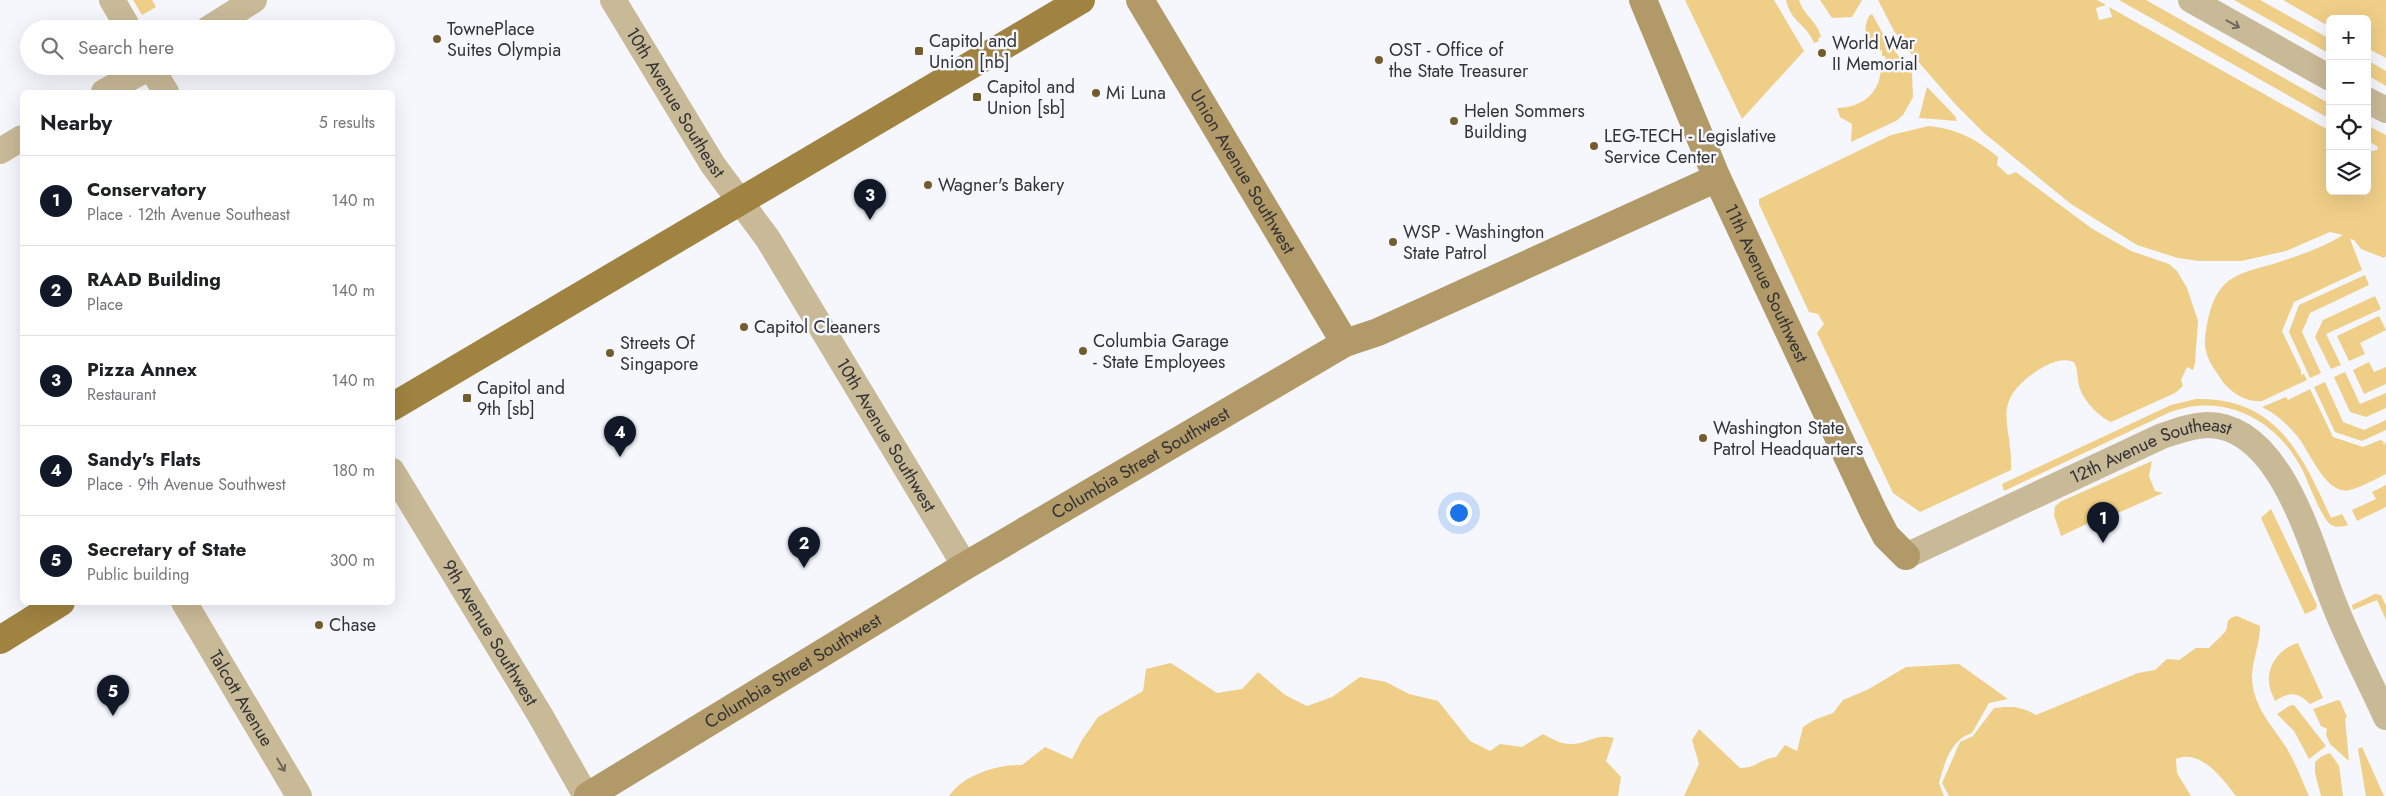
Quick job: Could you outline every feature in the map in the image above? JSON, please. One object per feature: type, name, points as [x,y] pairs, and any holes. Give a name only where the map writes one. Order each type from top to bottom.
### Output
[{"type":"main road","points":[[395,404],[740,203],[1081,0]]},
{"type":"main road","points":[[0,640],[56,605]]},
{"type":"street","points":[[112,0],[124,20]]},
{"type":"street","points":[[222,20],[254,0]]},
{"type":"street","name":"10th Avenue Southeast","points":[[613,0],[713,165],[740,203]]},
{"type":"street","name":"Union Avenue Southwest","points":[[1140,0],[1345,343]]},
{"type":"street","name":"11th Avenue Southwest","points":[[1643,0],[1717,178],[1873,511],[1886,536],[1906,556]]},
{"type":"street","points":[[2191,0],[2326,76]]},
{"type":"street","points":[[108,90],[135,75]]},
{"type":"street","points":[[156,75],[165,90]]},
{"type":"street","points":[[2371,102],[2386,110]]},
{"type":"street","points":[[0,151],[20,139]]},
{"type":"street","name":"Columbia Street Southwest","points":[[587,796],[965,566],[1345,343],[1378,332],[1717,178]]},
{"type":"street","name":"10th Avenue Southwest","points":[[740,203],[773,248],[965,566]]},
{"type":"street","name":"12th Avenue Southeast","points":[[1906,556],[2162,436],[2185,428],[2208,425],[2229,430],[2249,439],[2272,462],[2276,469],[2309,538],[2335,607],[2386,717]]},
{"type":"street","name":"9th Avenue Southwest","points":[[395,476],[530,698],[587,796]]},
{"type":"street","name":"Talcott Avenue","points":[[186,605],[299,796]]},
{"type":"shaded area","points":[[133,0],[152,0],[156,7],[142,15]]},
{"type":"shaded area","points":[[1685,0],[1774,0],[1804,51],[1742,119]]},
{"type":"shaded area","points":[[1786,0],[1799,0],[1819,31],[1821,36],[1818,39],[1819,41],[1814,43],[1807,31],[1795,19]]},
{"type":"shaded area","points":[[1820,0],[1862,0],[1852,17],[1832,18]]},
{"type":"shaded area","points":[[1878,0],[2097,0],[2106,5],[2096,8],[2099,20],[2112,17],[2109,7],[2326,129],[2326,195],[2371,195],[2371,151],[2377,150],[2378,147],[2371,143],[2371,127],[2386,135],[2386,256],[2384,258],[2361,249],[2354,240],[2350,239],[2362,270],[2294,302],[2282,331],[2301,371],[2301,375],[2304,374],[2307,380],[2262,401],[2250,400],[2239,396],[2224,384],[2211,364],[2206,351],[2205,337],[2208,319],[2212,304],[2218,293],[2224,285],[2241,274],[2311,251],[2343,235],[2330,232],[2286,251],[2241,261],[2199,261],[2178,258],[2137,245],[2071,204],[1984,133],[1956,105],[1894,31]]},
{"type":"shaded area","points":[[2119,0],[2146,0],[2326,102],[2326,117]]},
{"type":"shaded area","points":[[2234,0],[2260,0],[2326,37],[2326,52]]},
{"type":"shaded area","points":[[2283,0],[2386,0],[2386,58],[2371,50],[2371,15],[2326,15],[2326,25]]},
{"type":"shaded area","points":[[1872,14],[1886,39],[1912,74],[1913,97],[1903,115],[1896,121],[1851,142],[1852,124],[1840,117],[1837,108],[1855,105],[1870,96],[1879,81],[1880,63],[1886,62],[1885,56],[1882,56],[1882,50],[1878,51],[1867,35],[1867,22]]},
{"type":"shaded area","points":[[2371,62],[2386,71],[2386,86],[2371,77]]},
{"type":"shaded area","points":[[1927,87],[1955,116],[1957,121],[1919,118]]},
{"type":"shaded area","points":[[1929,126],[1958,132],[1974,140],[1998,157],[1997,165],[2008,175],[2016,172],[2091,228],[2131,251],[2169,264],[2177,271],[2187,288],[2198,321],[2195,363],[2193,370],[2187,367],[2181,380],[2183,386],[2175,393],[2111,422],[2096,412],[2087,402],[2079,386],[2074,362],[2060,360],[2038,370],[2013,393],[2008,404],[2006,415],[2011,470],[1920,512],[1893,493],[1817,333],[1824,324],[1818,314],[1809,312],[1759,204],[1759,199],[1891,135]]},
{"type":"shaded area","points":[[2365,275],[2369,285],[2310,313],[2302,332],[2321,373],[2310,378],[2289,332],[2299,305]]},
{"type":"shaded area","points":[[2375,296],[2381,309],[2326,334],[2341,365],[2331,369],[2315,337],[2323,320]]},
{"type":"shaded area","points":[[2379,316],[2386,330],[2360,343],[2365,354],[2349,361],[2337,336]]},
{"type":"shaded area","points":[[2369,362],[2374,372],[2386,367],[2386,384],[2364,394],[2353,370]]},
{"type":"shaded area","points":[[2345,372],[2360,404],[2386,393],[2386,408],[2366,417],[2350,412],[2334,377]]},
{"type":"shaded area","points":[[2325,382],[2343,422],[2364,430],[2386,420],[2386,430],[2362,441],[2335,432],[2314,387]]},
{"type":"shaded area","points":[[2310,389],[2333,437],[2363,447],[2380,440],[2383,441],[2384,445],[2386,441],[2386,474],[2350,490],[2341,490],[2333,486],[2326,480],[2303,444],[2286,424],[2262,407],[2286,397],[2288,400]]},
{"type":"shaded area","points":[[2196,399],[2224,401],[2247,408],[2267,419],[2283,434],[2297,452],[2331,518],[2342,514],[2348,525],[2334,526],[2326,520],[2302,469],[2291,451],[2278,436],[2246,414],[2228,408],[2208,405],[2188,407],[2168,413],[2004,491],[2002,484],[2171,405]]},
{"type":"shaded area","points":[[2152,461],[2149,476],[2155,491],[2163,493],[2120,512],[2108,514],[2061,536],[2054,515],[2055,506],[2062,501]]},
{"type":"shaded area","points":[[2386,485],[2386,507],[2357,521],[2352,510],[2376,499],[2372,492]]},
{"type":"shaded area","points":[[2271,509],[2317,605],[2316,609],[2305,614],[2261,518]]},
{"type":"shaded area","points":[[2375,594],[2381,595],[2386,606],[2386,620],[2377,600],[2353,610],[2352,605]]},
{"type":"shaded area","points":[[2237,616],[2260,626],[2252,675],[2255,696],[2263,714],[2286,747],[2309,796],[2236,796],[2225,781],[2210,767],[2202,761],[2185,757],[2176,759],[2177,773],[2191,796],[1949,796],[1942,783],[1960,742],[1973,736],[1994,708],[2016,707],[2036,715],[2138,673],[2155,670],[2167,659],[2179,660],[2196,648],[2209,648],[2226,630],[2228,621],[2232,617]]},
{"type":"shaded area","points":[[2298,643],[2323,698],[2310,704],[2298,695],[2290,694],[2275,701],[2269,684],[2270,669],[2281,652]]},
{"type":"shaded area","points":[[1171,663],[1217,693],[1242,689],[1258,672],[1285,695],[1307,706],[1332,697],[1360,677],[1386,682],[1409,694],[1438,701],[1470,741],[1490,751],[1500,744],[1522,747],[1543,734],[1566,744],[1581,743],[1601,737],[1614,738],[1606,761],[1621,777],[1618,796],[949,796],[963,782],[972,777],[1002,766],[1022,765],[1045,747],[1072,759],[1098,717],[1143,691],[1146,669]]},
{"type":"shaded area","points":[[1959,664],[2008,699],[1989,703],[1972,733],[1965,736],[1954,746],[1946,760],[1939,783],[1944,796],[1684,796],[1699,764],[1692,740],[1699,729],[1740,768],[1750,767],[1776,757],[1785,745],[1797,751],[1803,727],[1814,720],[1833,713],[1843,700],[1867,690],[1906,667]]},
{"type":"shaded area","points":[[2338,700],[2347,717],[2345,719],[2349,761],[2330,744],[2326,735],[2327,729],[2321,726],[2313,709]]},
{"type":"shaded area","points":[[2294,705],[2326,746],[2309,759],[2294,731],[2277,714]]},
{"type":"shaded area","points":[[2362,747],[2384,796],[2366,796],[2358,749]]},
{"type":"shaded area","points":[[2330,753],[2339,766],[2343,796],[2321,796],[2315,773],[2315,762],[2322,756]]},
{"type":"place","name":"TownePlace Suites Olympia","points":[[437,39]]},
{"type":"place","name":"Capitol and Union [nb]","points":[[919,51]]},
{"type":"place","name":"World War II Memorial","points":[[1822,53]]},
{"type":"place","name":"OST - Office of the State Treasurer","points":[[1379,60]]},
{"type":"place","name":"Mi Luna","points":[[1096,93]]},
{"type":"place","name":"Capitol and Union [sb]","points":[[977,97]]},
{"type":"place","name":"Helen Sommers Building","points":[[1454,121]]},
{"type":"place","name":"LEG-TECH - Legislative Service Center","points":[[1594,146]]},
{"type":"place","name":"Wagner's Bakery","points":[[928,185]]},
{"type":"place","name":"Pizza Annex","points":[[870,220]]},
{"type":"place","name":"WSP - Washington State Patrol","points":[[1393,242]]},
{"type":"place","name":"Capitol Cleaners","points":[[744,327]]},
{"type":"place","name":"Columbia Garage - State Employees","points":[[1083,351]]},
{"type":"place","name":"Streets Of Singapore","points":[[610,353]]},
{"type":"place","name":"Capitol and 9th [sb]","points":[[467,398]]},
{"type":"place","name":"Washington State Patrol Headquarters","points":[[1703,438]]},
{"type":"place","name":"Sandy's Flats","points":[[620,457]]},
{"type":"place","name":"Conservatory","points":[[2103,543]]},
{"type":"place","name":"RAAD Building","points":[[804,568]]},
{"type":"place","name":"Chase","points":[[319,625]]},
{"type":"place","name":"Secretary of State","points":[[113,716]]}]
